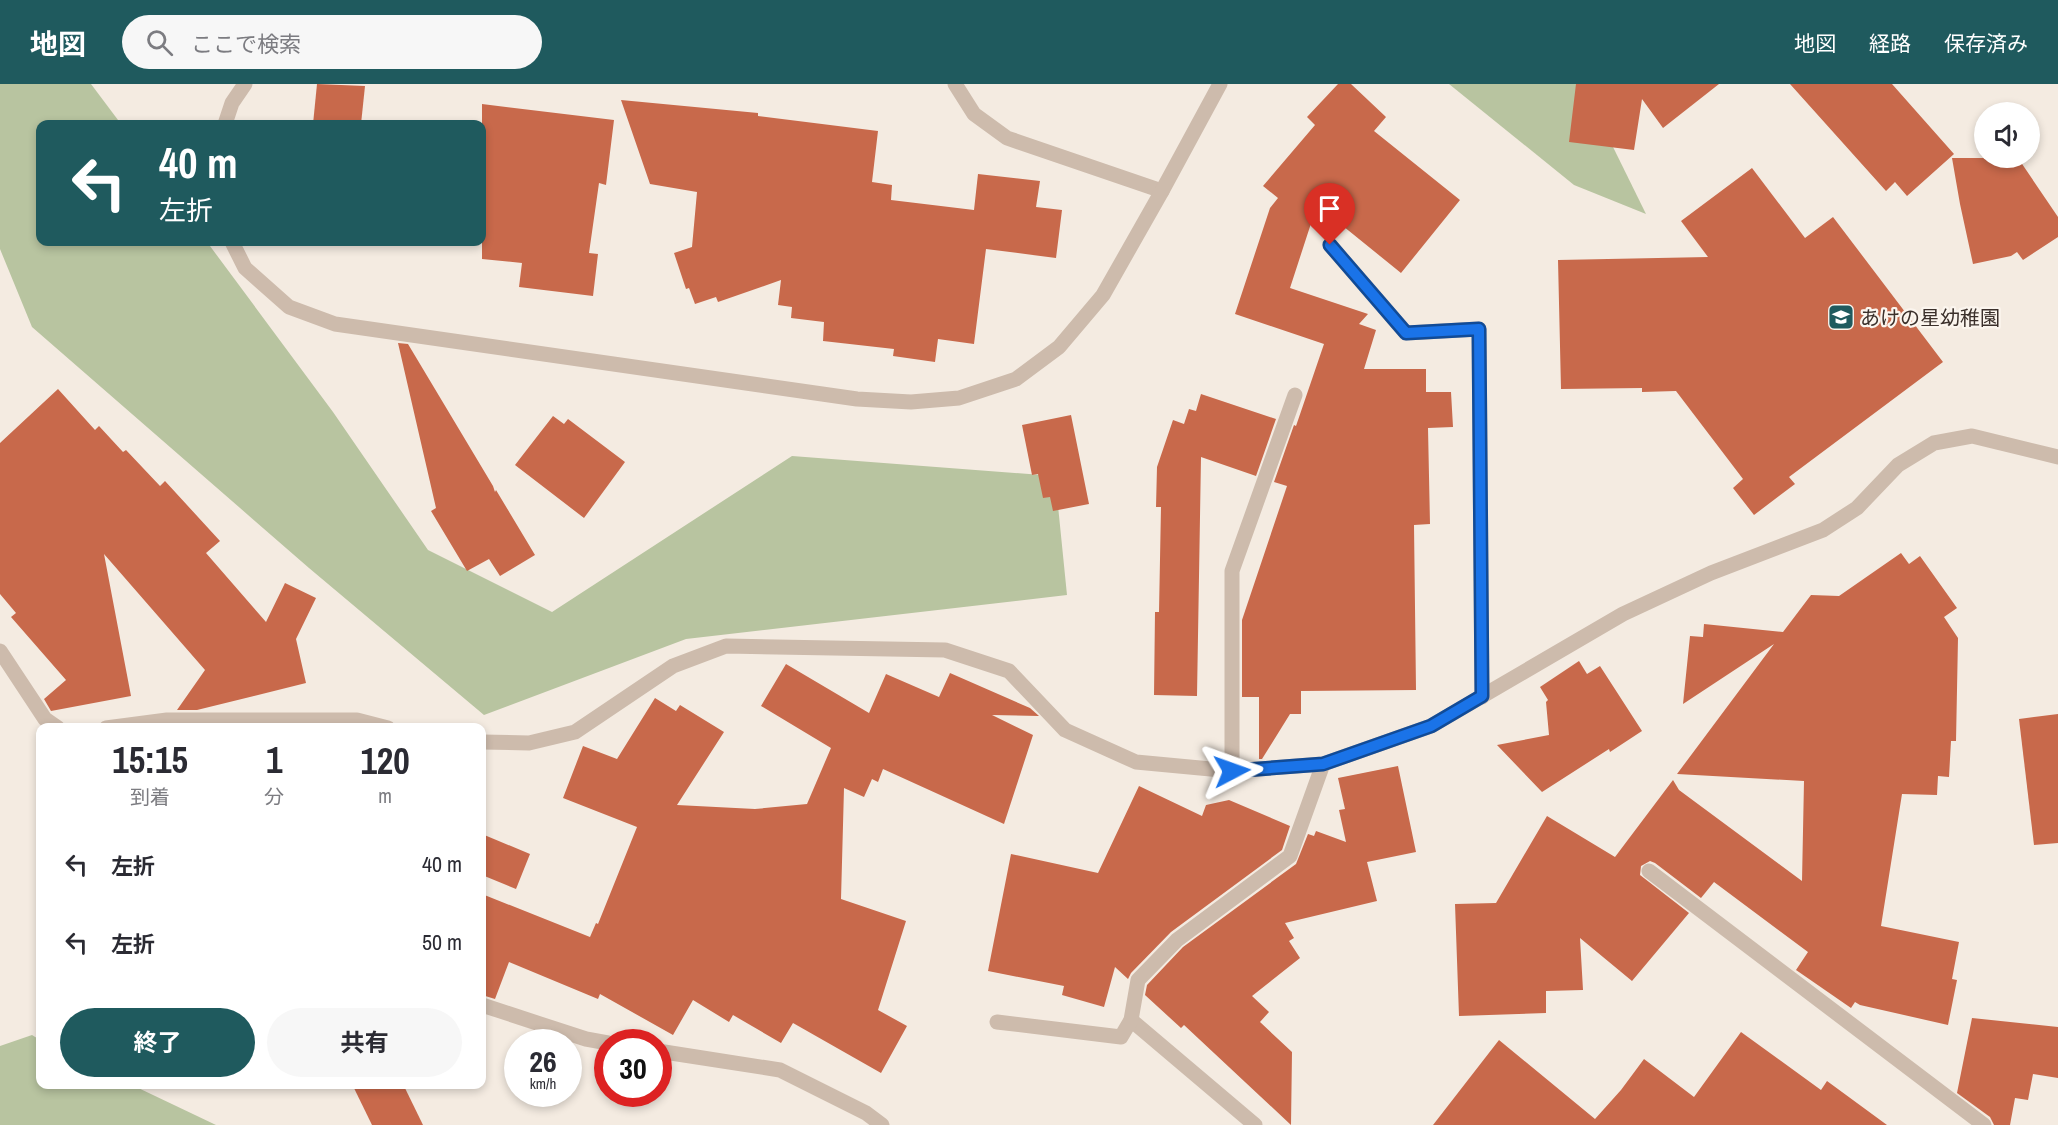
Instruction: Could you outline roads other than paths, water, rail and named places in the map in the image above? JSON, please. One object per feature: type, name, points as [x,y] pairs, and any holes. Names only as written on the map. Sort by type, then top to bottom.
[{"type":"street","points":[[226,120],[232,103],[246,84]]},
{"type":"street","points":[[955,84],[974,114],[1007,138],[1162,191]]},
{"type":"street","points":[[234,246],[245,268],[289,307],[335,324],[857,399],[911,402],[959,398],[1016,379],[1059,347],[1103,295],[1220,84]]},
{"type":"street","points":[[1330,245],[1406,333],[1479,329],[1482,696]]},
{"type":"street","points":[[1232,771],[1232,571],[1295,395]]},
{"type":"street","points":[[486,742],[529,743],[575,732],[673,666],[726,646],[945,650],[1009,671],[1065,730],[1136,762],[1232,771],[1323,764],[1431,726],[1623,614],[1711,573],[1823,530],[1857,508],[1898,465],[1934,443],[1972,436],[2058,457]]},
{"type":"street","points":[[0,651],[45,719],[51,723]]},
{"type":"street","points":[[216,723],[357,720],[369,723]]},
{"type":"street","points":[[997,1022],[1122,1037],[1131,1020],[1138,980],[1177,940],[1290,856],[1323,764]]},
{"type":"street","points":[[1649,871],[1984,1125]]},
{"type":"street","points":[[486,1006],[594,1041]]},
{"type":"street","points":[[1131,1020],[1255,1125]]},
{"type":"street","points":[[672,1053],[780,1070],[866,1113],[882,1125]]},
{"type":"place","name":"あけの星幼稚園","points":[[1841,317]]}]
